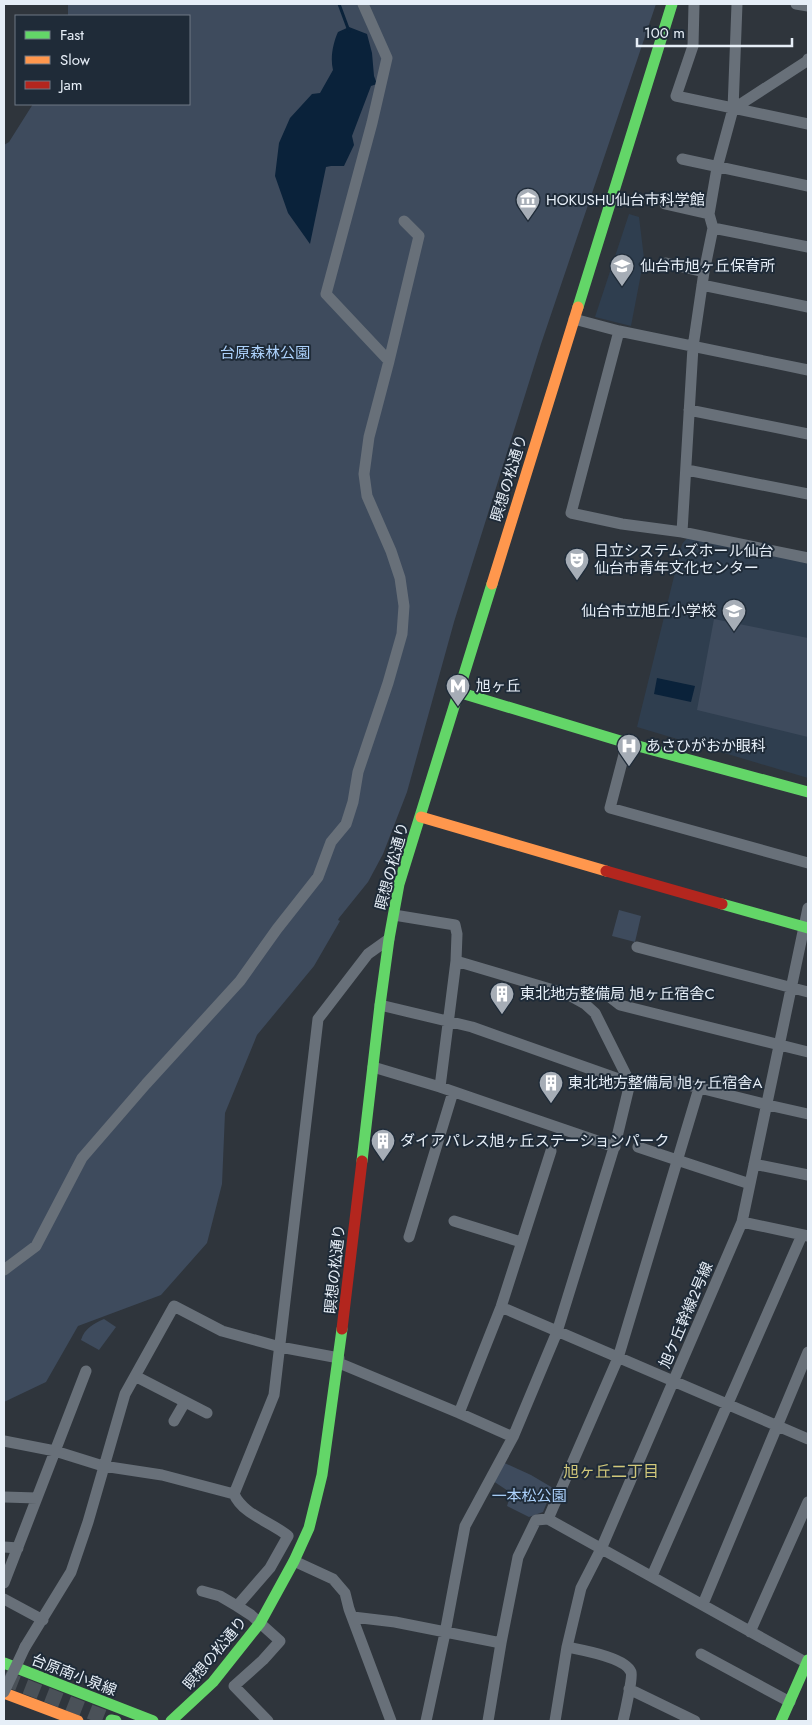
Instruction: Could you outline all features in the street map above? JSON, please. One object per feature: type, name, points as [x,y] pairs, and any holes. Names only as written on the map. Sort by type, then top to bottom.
[{"type":"street","points":[[363,4],[387,58],[372,123],[326,294],[389,361]]},
{"type":"street","name":"瞑想の松通り","points":[[171,1721],[213,1682],[260,1623],[294,1561],[309,1528],[319,1492],[339,1361],[380,1005],[399,884],[672,4]]},
{"type":"street","points":[[694,4],[693,46],[676,96],[808,124]]},
{"type":"street","points":[[682,532],[693,347],[704,272],[714,228],[709,214],[717,168],[734,109],[737,4]]},
{"type":"street","points":[[796,4],[808,6]]},
{"type":"street","points":[[734,109],[808,61]]},
{"type":"street","points":[[682,159],[808,186]]},
{"type":"street","points":[[665,204],[709,214]]},
{"type":"street","points":[[4,1270],[36,1246],[82,1158],[146,1084],[240,981],[277,929],[318,877],[331,842],[346,824],[403,635],[404,606],[400,578],[391,551],[367,496],[364,474],[369,437],[418,236],[404,221]]},
{"type":"street","points":[[714,228],[808,247]]},
{"type":"street","points":[[666,263],[704,272]]},
{"type":"street","points":[[702,285],[808,307]]},
{"type":"street","points":[[574,319],[618,331],[808,370]]},
{"type":"street","points":[[618,331],[571,513],[622,524],[682,532],[808,558]]},
{"type":"street","points":[[688,410],[808,434]]},
{"type":"street","points":[[687,470],[808,494]]},
{"type":"street","points":[[458,692],[627,743],[808,792]]},
{"type":"street","points":[[627,743],[610,808],[808,863]]},
{"type":"street","points":[[421,817],[806,928]]},
{"type":"street","name":"旭ケ丘幹線２号線","points":[[555,1721],[567,1647],[581,1588],[601,1549],[742,1222],[806,928],[808,908]]},
{"type":"street","points":[[394,915],[455,925],[457,934],[456,962],[440,1087]]},
{"type":"street","points":[[237,1606],[270,1568],[288,1536],[280,1529],[253,1514],[236,1499],[234,1494],[274,1395],[318,1019],[368,954],[389,940]]},
{"type":"street","points":[[637,947],[808,992]]},
{"type":"street","points":[[426,1721],[465,1526],[513,1437],[558,1332],[615,1147],[630,1083],[596,1013],[586,1004],[567,994],[456,962]]},
{"type":"street","points":[[602,991],[620,1005],[808,1052]]},
{"type":"street","points":[[380,1005],[472,1027],[630,1083]]},
{"type":"street","points":[[373,1067],[440,1087],[615,1147]]},
{"type":"street","points":[[664,1079],[808,1114]]},
{"type":"street","points":[[548,1519],[618,1358],[680,1161],[700,1088]]},
{"type":"street","points":[[409,1237],[453,1092]]},
{"type":"street","points":[[638,1147],[750,1184]]},
{"type":"street","points":[[459,1412],[501,1307],[551,1151]]},
{"type":"street","points":[[754,1164],[808,1175]]},
{"type":"street","points":[[454,1221],[521,1242]]},
{"type":"street","points":[[652,1576],[726,1404],[805,1235],[742,1222]]},
{"type":"street","points":[[83,1711],[4,1692],[25,1647],[71,1572],[88,1522],[125,1394],[174,1306],[222,1331],[339,1361],[513,1437]]},
{"type":"street","points":[[501,1307],[808,1439]]},
{"type":"street","points":[[703,1604],[808,1352]]},
{"type":"street","points":[[4,1583],[86,1371]]},
{"type":"street","points":[[135,1376],[206,1413]]},
{"type":"street","points":[[174,1421],[185,1402]]},
{"type":"street","points":[[4,1441],[54,1451],[103,1466],[162,1475],[234,1494]]},
{"type":"street","points":[[4,1497],[37,1498]]},
{"type":"street","points":[[750,1632],[808,1502]]},
{"type":"street","points":[[488,1721],[518,1557],[536,1520],[548,1519],[703,1604],[807,1666],[781,1721]]},
{"type":"street","points":[[4,1547],[18,1548]]},
{"type":"street","points":[[294,1561],[333,1579],[344,1593],[391,1721]]},
{"type":"street","points":[[202,1591],[220,1596],[237,1606],[280,1641],[263,1660],[234,1686],[268,1721]]},
{"type":"street","points":[[4,1599],[43,1620]]},
{"type":"street","points":[[353,1616],[395,1622],[501,1643]]},
{"type":"street","points":[[567,1647],[591,1652],[628,1667],[631,1676],[623,1721]]},
{"type":"street","points":[[701,1654],[790,1702]]},
{"type":"street","name":"台原南小泉線","points":[[4,1663],[83,1711],[134,1714],[153,1721]]},
{"type":"street","points":[[629,1689],[695,1721]]},
{"type":"shaded area","points":[[349,27],[367,34],[377,84],[371,86],[352,136],[354,145],[344,166],[326,167],[310,244],[288,213],[275,176],[279,143],[290,118],[312,94],[320,93],[333,70],[332,51],[338,32]]},
{"type":"shaded area","name":"仙台市旭ヶ丘保育所","points":[[629,214],[639,217],[644,258],[631,326],[595,317]]},
{"type":"shaded area","name":"仙台市立旭丘小学校","points":[[688,537],[808,561],[808,778],[637,727],[682,544]]},
{"type":"shaded area","points":[[657,678],[695,686],[691,702],[654,694]]},
{"type":"green space","name":"台原森林公園","points":[[68,4],[656,4],[541,344],[454,622],[407,792],[383,854],[368,882],[339,918],[338,920],[340,921],[314,966],[257,1035],[225,1113],[222,1184],[207,1243],[161,1295],[78,1326],[46,1382],[4,1402],[4,145],[9,142],[32,105],[190,105],[190,15],[68,15]]},
{"type":"green space","points":[[714,619],[808,638],[808,737],[697,710]]},
{"type":"green space","points":[[619,910],[641,916],[635,942],[612,936]]},
{"type":"green space","points":[[104,1319],[116,1327],[99,1350],[81,1340],[90,1327]]},
{"type":"green space","name":"一本松公園","points":[[500,1461],[531,1475],[553,1488],[543,1512],[529,1517],[507,1506],[511,1493],[490,1479]]},
{"type":"waterway","points":[[339,4],[349,31]]},
{"type":"tunnel","points":[[4,1678],[111,1720]]},
{"type":"traffic: fast","points":[[578,307],[672,4]]},
{"type":"traffic: fast","points":[[362,1161],[380,1005],[399,884],[492,584]]},
{"type":"traffic: fast","points":[[458,692],[627,743],[808,792]]},
{"type":"traffic: fast","points":[[722,904],[808,928]]},
{"type":"traffic: fast","points":[[171,1721],[213,1682],[260,1623],[294,1561],[309,1528],[322,1475],[342,1329]]},
{"type":"traffic: fast","points":[[781,1721],[808,1660]]},
{"type":"traffic: fast","points":[[4,1663],[153,1721]]},
{"type":"traffic: fast","points":[[111,1720],[116,1721]]},
{"type":"traffic: slow","points":[[492,584],[578,307]]},
{"type":"traffic: slow","points":[[421,817],[606,871]]},
{"type":"traffic: slow","points":[[4,1693],[78,1721]]},
{"type":"traffic: jam","points":[[606,871],[722,904]]},
{"type":"traffic: jam","points":[[342,1329],[362,1161]]},
{"type":"place","name":"HOKUSHU仙台市科学館","points":[[528,221]]},
{"type":"place","name":"仙台市旭ヶ丘保育所","points":[[622,287]]},
{"type":"place","name":"日立システムズホール仙台 仙台市青年文化センター","points":[[577,581]]},
{"type":"place","name":"仙台市立旭丘小学校","points":[[734,632]]},
{"type":"place","name":"旭ヶ丘","points":[[458,707]]},
{"type":"place","name":"あさひがおか眼科","points":[[629,767]]},
{"type":"place","name":"東北地方整備局 旭ヶ丘宿舎C","points":[[502,1015]]},
{"type":"place","name":"東北地方整備局 旭ヶ丘宿舎A","points":[[551,1104]]},
{"type":"place","name":"ダイアパレス旭ヶ丘ステーションパーク","points":[[383,1162]]},
{"type":"district","name":"旭ヶ丘二丁目","points":[[611,1471]]}]
